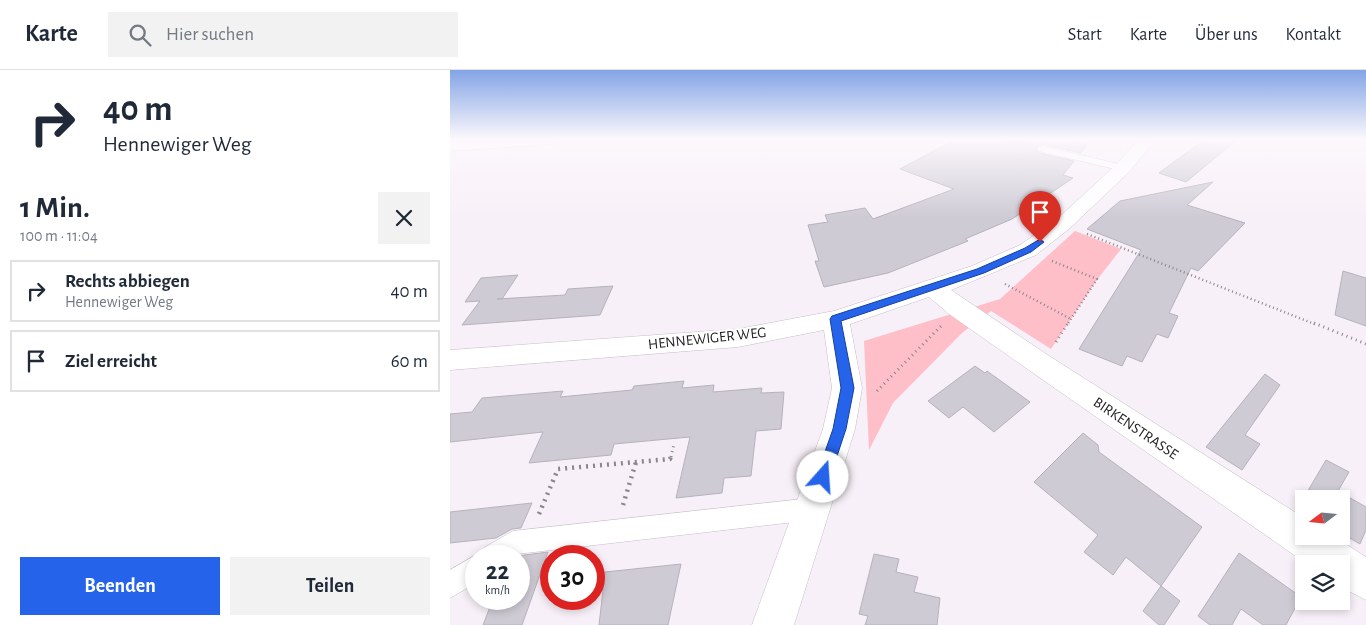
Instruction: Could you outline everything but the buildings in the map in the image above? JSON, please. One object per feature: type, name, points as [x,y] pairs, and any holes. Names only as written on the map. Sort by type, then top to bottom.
[{"type":"street","name":"HENNEWIGER WEG","points":[[450,360],[738,338],[836,319],[933,288],[980,271],[1028,250],[1063,224],[1126,165]]},
{"type":"street","name":"BIRKENSTRASSE","points":[[933,288],[958,308],[1036,362],[1327,555]]},
{"type":"street","points":[[773,625],[839,429],[847,388],[836,319]]},
{"type":"street","name":"BIRKENSTRASSE","points":[[1350,570],[1366,580]]},
{"type":"lane","points":[[1110,165],[1123,168]]},
{"type":"lane","points":[[511,545],[812,509]]},
{"type":"lane","points":[[450,585],[465,575]]},
{"type":"path","points":[[1063,224],[1366,344]]},
{"type":"path","points":[[1028,250],[1097,280],[1051,349],[1036,362]]},
{"type":"path","points":[[980,271],[1071,319]]},
{"type":"path","points":[[874,393],[958,308]]},
{"type":"path","points":[[528,542],[558,469],[670,459],[674,444]]},
{"type":"path","points":[[615,532],[636,462]]},
{"type":"shaded area","points":[[1075,231],[1121,249],[1097,280],[1051,349],[991,311],[962,333],[893,403],[869,450],[864,341],[1000,299]]},
{"type":"route","points":[[823,477],[839,429],[847,388],[836,319],[980,271],[1028,250],[1040,242]]}]
